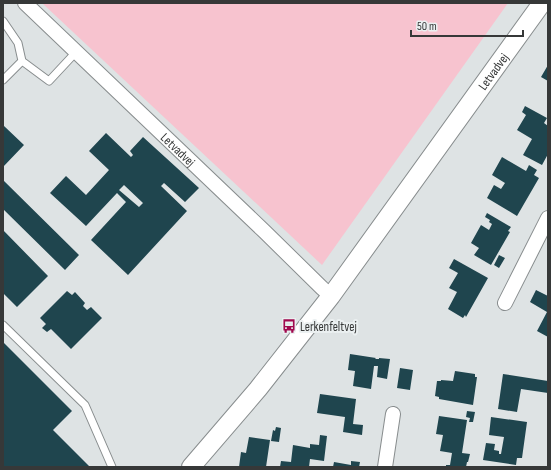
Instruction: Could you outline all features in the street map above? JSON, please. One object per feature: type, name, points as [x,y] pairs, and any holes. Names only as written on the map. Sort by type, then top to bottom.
[{"type":"street","name":"Letvadvej","points":[[26,3],[331,296]]},
{"type":"street","name":"Letvadvej","points":[[191,467],[258,389],[331,296],[542,3]]},
{"type":"street","points":[[505,303],[548,218]]},
{"type":"street","points":[[385,467],[393,414]]},
{"type":"lane","points":[[3,21],[18,43],[22,61],[49,81],[77,51]]},
{"type":"lane","points":[[3,80],[22,61]]},
{"type":"lane","points":[[3,325],[85,405],[112,467]]},
{"type":"shaded area","points":[[42,3],[508,3],[322,265]]},
{"type":"building","points":[[548,65],[548,81],[541,77]]},
{"type":"building","points":[[525,106],[547,118],[544,123],[548,126],[548,154],[542,165],[523,155],[532,139],[517,130],[526,115],[522,112]]},
{"type":"building","points":[[4,126],[24,145],[3,167],[3,127]]},
{"type":"building","points":[[106,133],[131,157],[133,155],[130,151],[143,137],[199,188],[185,202],[164,183],[161,186],[187,211],[128,275],[91,240],[126,202],[117,193],[86,226],[50,193],[66,176],[86,195],[109,170],[89,151]],"holes":[[[124,185],[143,203],[139,207],[119,190]]]},
{"type":"building","points":[[502,157],[526,171],[529,165],[537,170],[534,175],[539,178],[517,216],[487,198],[494,185],[501,189],[505,183],[492,175]]},
{"type":"building","points":[[3,180],[79,255],[65,270],[3,209]]},
{"type":"building","points":[[487,213],[511,227],[508,231],[510,232],[491,265],[474,255],[479,248],[471,243],[481,225],[489,230],[492,224],[489,222],[490,220],[485,217]]},
{"type":"building","points":[[3,230],[48,276],[17,307],[3,293]]},
{"type":"building","points":[[499,255],[505,258],[499,268],[494,265]]},
{"type":"building","points":[[454,259],[488,278],[466,317],[465,315],[463,318],[448,309],[457,292],[449,288],[458,273],[449,268]]},
{"type":"building","points":[[536,290],[548,296],[548,337],[537,331],[547,312],[530,302]]},
{"type":"building","points":[[67,291],[72,295],[75,292],[85,303],[83,306],[87,310],[91,307],[102,318],[71,349],[51,329],[47,332],[42,328],[46,324],[40,318]]},
{"type":"building","points":[[3,342],[72,411],[53,430],[90,467],[3,467]]},
{"type":"building","points":[[350,354],[376,358],[375,359],[390,359],[387,379],[377,377],[378,366],[374,366],[371,389],[353,386],[355,371],[348,370]]},
{"type":"building","points":[[400,368],[413,370],[410,390],[397,388]]},
{"type":"building","points":[[455,371],[475,374],[475,377],[477,377],[473,405],[439,399],[439,397],[435,396],[437,381],[453,381]]},
{"type":"building","points":[[503,374],[548,381],[548,393],[521,389],[517,412],[498,409]]},
{"type":"building","points":[[320,394],[356,399],[353,424],[363,425],[362,435],[343,432],[345,417],[317,413]]},
{"type":"building","points":[[467,411],[475,412],[473,422],[469,422],[470,418],[466,417]]},
{"type":"building","points":[[439,416],[467,420],[462,453],[470,454],[466,467],[446,467],[446,465],[450,465],[452,453],[440,451],[443,435],[436,434]]},
{"type":"building","points":[[491,417],[527,422],[522,458],[517,458],[516,465],[483,460],[486,443],[495,444],[494,450],[499,451],[499,454],[501,454],[504,437],[489,435]]},
{"type":"building","points":[[276,427],[281,428],[279,442],[271,441],[273,430],[275,431]]},
{"type":"building","points":[[320,435],[327,436],[324,461],[310,459],[309,467],[280,467],[281,461],[291,462],[293,445],[310,448],[310,444],[319,445]]},
{"type":"building","points":[[249,437],[270,440],[266,467],[239,467],[241,452],[246,453]]},
{"type":"building","points":[[351,461],[360,462],[359,467],[333,467],[334,462],[351,465]]},
{"type":"place","name":"Lerkenfeltvej","points":[[289,326]]}]
